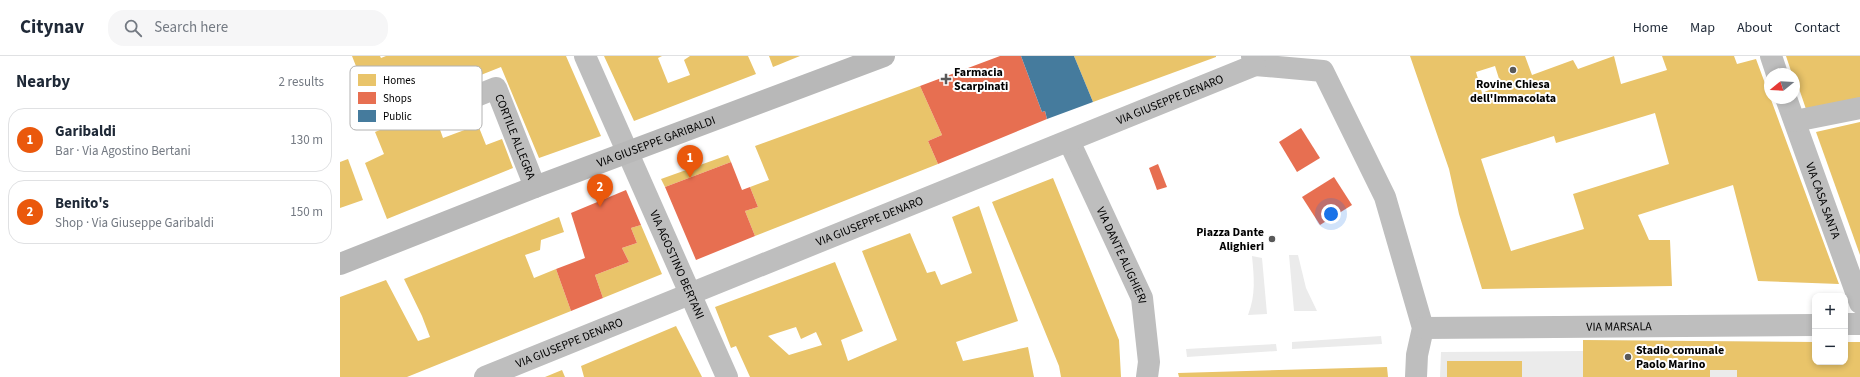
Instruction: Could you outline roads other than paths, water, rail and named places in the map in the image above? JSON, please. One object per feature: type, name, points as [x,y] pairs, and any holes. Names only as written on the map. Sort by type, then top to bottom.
[{"type":"main road","name":"VIA GIUSEPPE GARIBALDI","points":[[340,264],[535,187],[884,56]]},
{"type":"street","name":"VIA AGOSTINO BERTANI","points":[[585,56],[727,377]]},
{"type":"street","points":[[1771,56],[1775,68]]},
{"type":"street","points":[[1254,60],[1323,71],[1385,197],[1423,328],[1416,377]]},
{"type":"street","name":"VIA GIUSEPPE DENARO","points":[[484,377],[1069,141],[1254,60]]},
{"type":"street","name":"CORTILE ALLEGRA","points":[[482,94],[496,88],[535,187]]},
{"type":"street","name":"VIA CASA SANTA","points":[[1788,104],[1860,303]]},
{"type":"street","points":[[1795,121],[1860,108]]},
{"type":"street","name":"VIA DANTE ALIGHIERI","points":[[1069,141],[1142,298],[1150,362],[1147,377]]},
{"type":"street","points":[[1848,324],[1860,324]]},
{"type":"street","name":"VIA MARSALA","points":[[1423,328],[1812,325]]},
{"type":"place","name":"Rovine Chiesa dell'Immacolata","points":[[1513,70]]},
{"type":"place","name":"Farmacia Scarpinati","points":[[946,79]]},
{"type":"place","name":"Garibaldi","points":[[690,178]]},
{"type":"place","name":"Benito's","points":[[600,207]]},
{"type":"place","name":"Piazza Dante Alighieri","points":[[1272,239]]},
{"type":"place","name":"Stadio comunale Paolo Marino","points":[[1628,357]]}]
